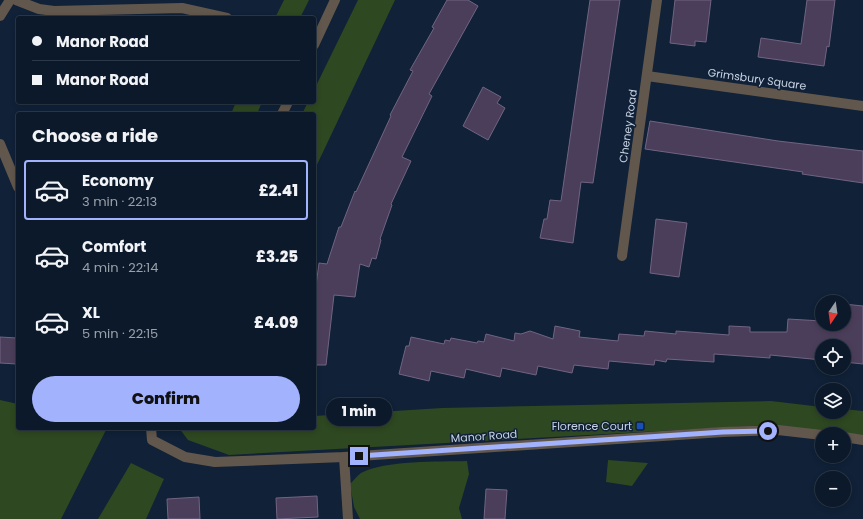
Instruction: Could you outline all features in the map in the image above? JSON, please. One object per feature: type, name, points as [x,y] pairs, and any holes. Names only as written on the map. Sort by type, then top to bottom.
[{"type":"street","points":[[0,16],[10,0]]},
{"type":"street","points":[[16,0],[39,9],[54,11],[182,8],[218,16]]},
{"type":"street","points":[[316,41],[335,0]]},
{"type":"street","name":"Cheney Road","points":[[622,256],[657,0]]},
{"type":"street","name":"Grimsbury Square","points":[[647,76],[863,106]]},
{"type":"street","points":[[0,144],[16,182]]},
{"type":"street","name":"Manor Road","points":[[151,430],[152,440],[185,457],[206,462],[344,457],[723,432],[778,430],[815,433]]},
{"type":"street","points":[[851,438],[863,440]]},
{"type":"street","points":[[344,457],[348,519]]},
{"type":"green space","points":[[284,0],[309,0],[301,16],[276,16]]},
{"type":"green space","points":[[358,0],[395,0],[316,167],[316,112],[303,112],[307,104],[316,104],[316,86]]},
{"type":"green space","points":[[235,104],[261,104],[258,112],[232,112]]},
{"type":"green space","points":[[0,400],[16,404],[16,430],[106,430],[61,519],[0,519]]},
{"type":"green space","points":[[771,401],[815,406],[815,419],[851,419],[851,410],[863,411],[863,436],[851,435],[851,427],[815,427],[815,430],[769,425],[229,455],[188,440],[180,430],[316,430],[316,416],[442,408]]},
{"type":"green space","points":[[608,460],[648,463],[632,486],[606,482]]},
{"type":"green space","points":[[467,461],[469,474],[459,508],[462,519],[360,519],[354,507],[350,484],[361,473],[384,466],[412,462]]},
{"type":"green space","points":[[131,463],[164,479],[146,519],[98,519]]},
{"type":"building","points":[[447,0],[468,0],[478,6],[429,94],[432,96],[402,157],[411,161],[391,204],[392,205],[380,239],[376,259],[372,258],[369,267],[360,264],[355,297],[334,295],[326,365],[316,365],[316,286],[319,263],[327,264],[339,227],[341,227],[355,191],[356,192],[391,116],[390,115],[413,71],[410,70],[434,28],[432,27]]},
{"type":"building","points":[[590,0],[620,0],[593,183],[581,182],[573,243],[540,238],[544,219],[547,219],[550,200],[561,201]]},
{"type":"building","points":[[675,0],[711,0],[706,42],[695,41],[695,46],[670,43]]},
{"type":"building","points":[[807,0],[835,0],[829,47],[827,46],[824,66],[758,57],[761,38],[801,44]]},
{"type":"building","points":[[483,87],[501,97],[497,103],[505,108],[488,140],[463,126]]},
{"type":"building","points":[[650,121],[778,141],[863,151],[863,183],[802,174],[803,172],[645,149]]},
{"type":"building","points":[[656,219],[687,223],[679,277],[650,273]]},
{"type":"building","points":[[851,305],[863,306],[863,364],[851,363],[851,339],[815,339],[815,359],[770,355],[770,358],[714,354],[714,362],[667,359],[666,362],[655,360],[654,365],[609,361],[608,369],[574,365],[572,373],[538,366],[536,375],[502,368],[500,377],[466,369],[464,378],[431,371],[429,381],[399,374],[406,346],[409,346],[411,337],[444,344],[445,340],[450,341],[451,338],[477,343],[478,341],[484,342],[486,334],[514,341],[515,333],[521,334],[530,331],[553,339],[555,326],[580,331],[579,337],[618,341],[619,334],[644,336],[645,331],[676,334],[676,331],[729,335],[729,326],[750,327],[750,332],[787,332],[788,319],[815,321],[815,331],[851,331]]},
{"type":"building","points":[[0,337],[16,338],[16,364],[0,363]]},
{"type":"building","points":[[486,489],[507,490],[505,519],[484,519]]},
{"type":"building","points":[[317,496],[318,517],[277,519],[276,498]]},
{"type":"building","points":[[199,497],[200,519],[168,519],[167,499]]},
{"type":"place","name":"Florence Court","points":[[640,426]]},
{"type":"route","points":[[359,456],[723,432],[768,431]]}]
